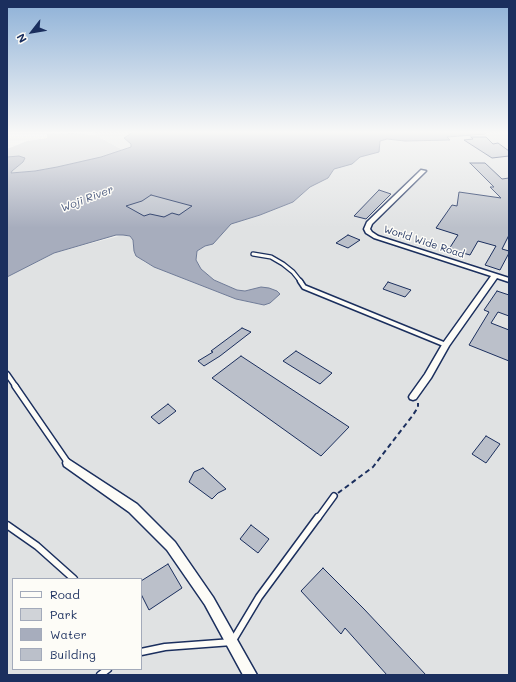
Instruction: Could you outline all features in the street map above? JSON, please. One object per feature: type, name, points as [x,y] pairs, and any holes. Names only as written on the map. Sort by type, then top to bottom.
[{"type":"street","name":"World Wide Road","points":[[423,171],[369,223],[367,229],[369,233],[376,238],[509,280]]},
{"type":"street","points":[[413,397],[428,376],[446,345],[495,276]]},
{"type":"street","points":[[68,463],[134,508],[171,546],[209,601],[250,675]]},
{"type":"lane","points":[[253,254],[271,257],[283,264],[292,272],[304,287],[446,345]]},
{"type":"lane","points":[[7,374],[68,463]]},
{"type":"lane","points":[[142,652],[165,647],[232,642],[259,597],[334,496]]},
{"type":"lane","points":[[7,525],[36,546],[73,578]]},
{"type":"path","points":[[334,496],[373,467],[386,451],[418,407],[418,402],[413,397]]},
{"type":"shaded area","points":[[348,164],[509,164],[509,675],[7,675],[7,277],[54,253],[123,235],[130,236],[133,240],[134,251],[144,262],[154,267],[236,299],[263,305],[261,287],[246,291],[237,290],[214,280],[201,269],[196,260],[197,251],[205,246],[213,244],[231,224],[260,215],[293,202],[310,187],[328,178],[334,169]]},
{"type":"green space","points":[[21,164],[71,164],[35,171],[11,173],[11,171]]},
{"type":"water","name":"Woji River","points":[[7,164],[21,164],[11,173],[71,164],[352,164],[334,169],[328,178],[310,187],[293,202],[260,215],[231,224],[213,244],[205,246],[197,251],[196,260],[201,269],[214,280],[237,290],[245,291],[261,287],[269,288],[280,294],[270,303],[264,305],[236,299],[154,267],[136,256],[133,240],[130,236],[123,235],[116,235],[54,253],[7,277]]},
{"type":"building","points":[[471,164],[486,164],[502,179],[509,178],[509,235],[502,249],[509,251],[509,253],[500,270],[485,265],[496,246],[478,241],[470,255],[449,249],[458,235],[436,228],[452,205],[457,206],[459,192],[501,198],[490,187],[494,187]]},
{"type":"building","points":[[379,190],[391,194],[366,219],[354,216]]},
{"type":"building","points":[[151,195],[192,206],[179,215],[172,213],[164,217],[150,214],[144,216],[126,206],[142,201]]},
{"type":"building","points":[[348,235],[360,240],[348,248],[336,243]]},
{"type":"building","points":[[388,282],[411,290],[405,297],[383,289]]},
{"type":"building","points":[[497,291],[509,295],[509,316],[498,312],[491,323],[509,330],[509,361],[469,345],[489,312],[484,310]]},
{"type":"building","points":[[242,328],[251,332],[220,356],[204,366],[198,361],[213,352],[211,351]]},
{"type":"building","points":[[296,351],[332,373],[320,384],[283,361]]},
{"type":"building","points":[[241,356],[349,427],[321,456],[212,378]]},
{"type":"building","points":[[168,404],[176,411],[159,424],[151,417]]},
{"type":"building","points":[[486,436],[500,444],[486,463],[472,454]]},
{"type":"building","points":[[203,468],[226,489],[218,493],[212,499],[189,482],[194,472]]},
{"type":"building","points":[[251,525],[269,539],[258,553],[240,539]]},
{"type":"building","points":[[168,564],[182,588],[149,610],[142,596],[142,580]]},
{"type":"building","points":[[323,568],[426,675],[387,675],[345,628],[341,634],[301,591]]}]
